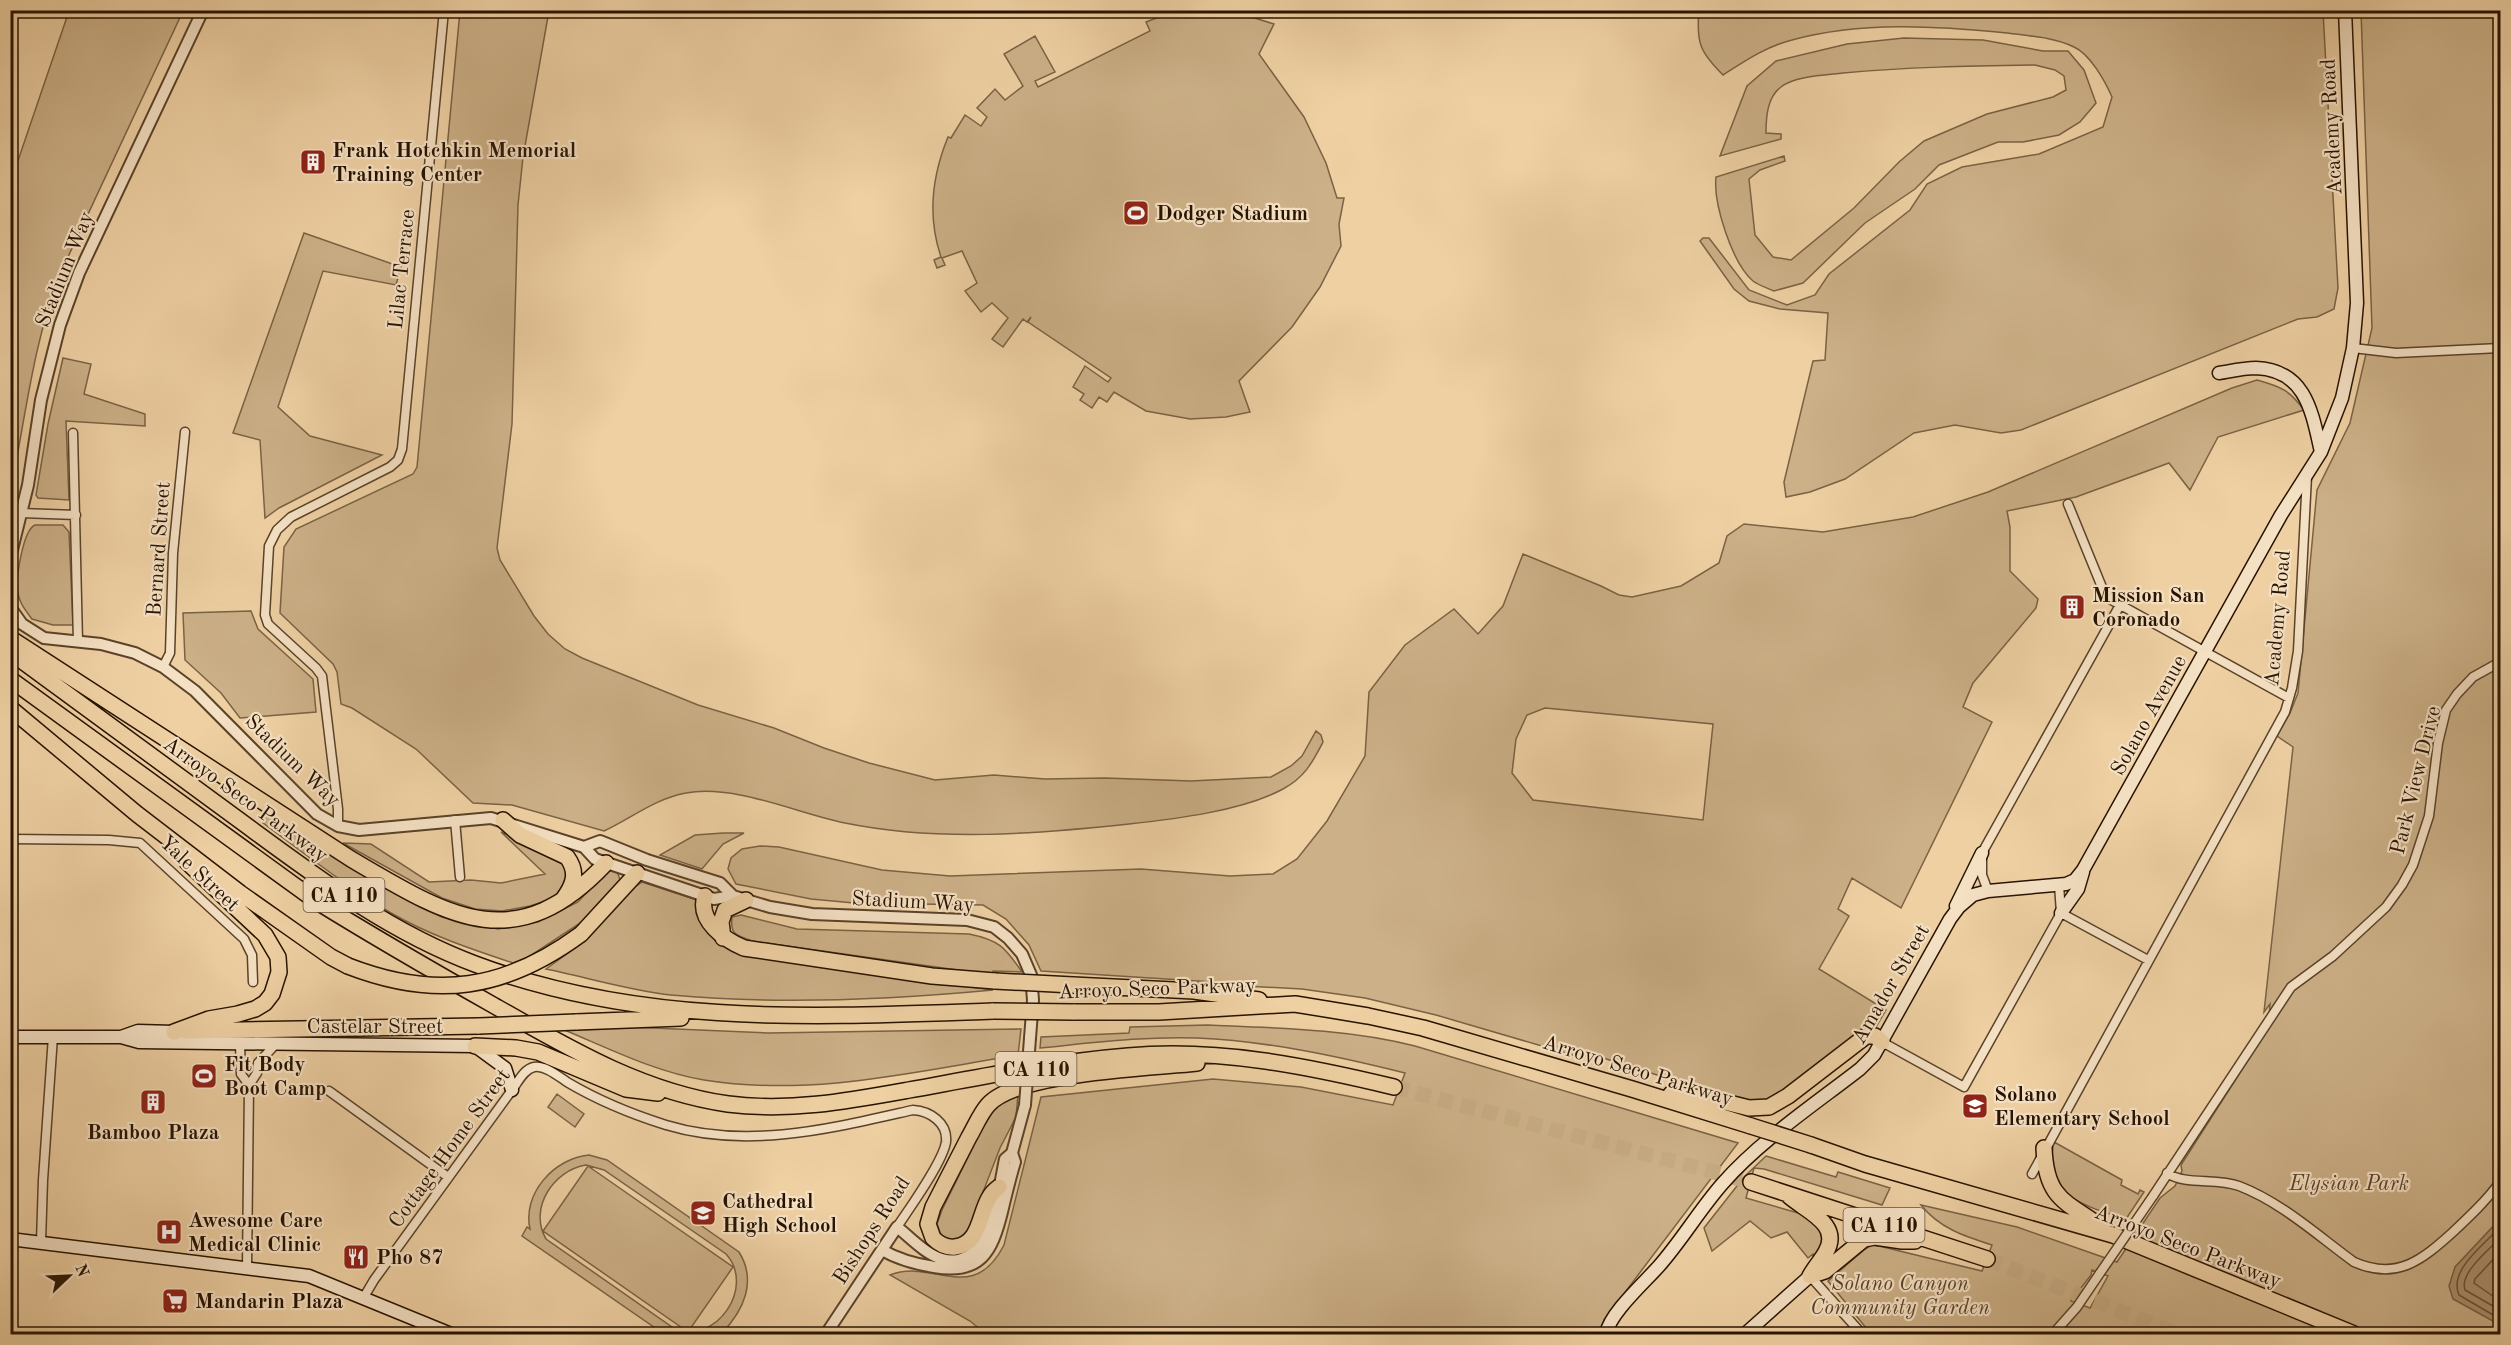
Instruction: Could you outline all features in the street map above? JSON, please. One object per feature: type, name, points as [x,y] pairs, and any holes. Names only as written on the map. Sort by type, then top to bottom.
[{"type":"highway","points":[[10,638],[351,859],[424,901],[468,918],[489,920],[537,914],[578,891],[606,862]]},
{"type":"highway","name":"Arroyo Seco Parkway","points":[[10,652],[324,882],[396,927],[476,964],[549,986],[638,1006],[732,1015],[811,1017],[993,1011],[1159,1011],[1295,1005],[1368,1016],[1423,1028],[1632,1089],[1865,1164],[2113,1235],[2354,1335]]},
{"type":"highway","name":"Arroyo Seco Parkway","points":[[10,679],[316,901],[356,926],[590,1060],[679,1095],[762,1107],[813,1106],[861,1100],[1080,1061],[1131,1055],[1183,1054],[1243,1058],[1318,1068],[1394,1087]]},
{"type":"highway","points":[[10,708],[137,814],[240,893],[331,957],[375,977],[410,984],[474,984],[503,978],[555,953],[581,934],[637,873]]},
{"type":"highway","points":[[137,814],[265,934],[278,957],[278,983],[265,1003],[238,1014],[209,1019],[174,1032]]},
{"type":"highway","points":[[503,820],[520,835],[567,857],[573,869],[574,880],[561,902]]},
{"type":"highway","points":[[705,896],[703,901],[708,919],[716,931],[723,938],[744,948],[932,976],[1194,991],[1295,1005]]},
{"type":"highway","points":[[723,938],[721,922],[724,910],[739,898]]},
{"type":"highway","points":[[174,1032],[478,1026],[732,1015]]},
{"type":"highway","points":[[1632,1089],[1717,1100],[1759,1109],[1769,1107],[1788,1096],[1866,1036],[1875,1036],[1882,1042]]},
{"type":"highway","points":[[475,1046],[516,1048],[538,1052],[626,1089],[679,1095]]},
{"type":"highway","points":[[999,1187],[990,1197],[976,1233],[968,1241],[959,1246],[948,1247],[933,1238],[928,1224],[933,1207],[985,1109],[1000,1095],[1036,1083],[1079,1076],[1243,1058]]},
{"type":"highway","points":[[2044,1148],[2045,1168],[2053,1190],[2061,1199],[2113,1235]]},
{"type":"highway","name":"CA 110","points":[[1751,1182],[1987,1259]]},
{"type":"highway","points":[[1782,1191],[1805,1210],[1822,1219],[1828,1230],[1830,1242],[1810,1276]]},
{"type":"highway","points":[[1810,1276],[1825,1270],[1864,1239],[1875,1237],[1902,1241],[1930,1240]]},
{"type":"main road","name":"Academy Road","points":[[2307,475],[2321,452],[2339,407],[2353,348],[2357,292],[2345,10]]},
{"type":"main road","points":[[2219,373],[2254,368],[2267,369],[2286,377],[2297,385],[2308,400],[2321,452]]},
{"type":"main road","name":"Solano Avenue","points":[[2059,885],[2074,880],[2083,870],[2281,515],[2307,475]]},
{"type":"main road","points":[[1950,919],[1963,888],[1982,853]]},
{"type":"main road","points":[[2061,913],[2078,889],[2083,870]]},
{"type":"main road","points":[[1988,891],[2059,885]]},
{"type":"main road","name":"Amador Street","points":[[1606,1335],[1607,1328],[1618,1313],[1679,1242],[1722,1184],[1757,1151],[1860,1069],[1882,1042],[1950,919],[1965,900],[1988,891]]},
{"type":"main road","points":[[10,1037],[121,1037],[138,1031],[174,1032]]},
{"type":"main road","name":"Castelar Street","points":[[121,1037],[139,1042],[475,1046]]},
{"type":"main road","points":[[475,1046],[505,1068],[512,1090]]},
{"type":"main road","points":[[10,1239],[309,1276],[451,1335]]},
{"type":"main road","points":[[1745,1335],[1810,1276]]},
{"type":"street","name":"Stadium Way","points":[[10,558],[21,513],[41,400],[63,315],[79,273],[203,10]]},
{"type":"street","name":"Lilac Terrace","points":[[339,826],[322,676],[272,629],[265,615],[269,546],[277,530],[291,518],[390,467],[398,460],[403,438],[444,10]]},
{"type":"street","points":[[2353,348],[2396,353],[2500,348]]},
{"type":"street","name":"Bernard Street","points":[[163,667],[170,653],[173,553],[185,432]]},
{"type":"street","points":[[73,433],[78,642]]},
{"type":"street","name":"Academy Road","points":[[2032,1174],[2044,1148],[2285,712],[2298,651],[2307,475]]},
{"type":"street","points":[[2068,504],[2106,597],[2289,698]]},
{"type":"street","points":[[21,513],[76,515]]},
{"type":"street","points":[[1988,891],[1982,876],[1982,853],[2120,605]]},
{"type":"street","name":"Stadium Way","points":[[10,607],[22,624],[35,635],[101,644],[135,653],[163,667],[195,691],[317,814],[339,826],[359,830],[491,818],[584,847],[595,859],[714,899],[739,898],[770,908],[812,914],[967,920],[994,927],[1022,954],[1031,975],[1033,1000],[1025,1105],[1012,1153],[1015,1162],[997,1233],[982,1259],[961,1269],[946,1269],[899,1260],[882,1250]]},
{"type":"street","name":"Park View Drive","points":[[2053,1335],[2100,1273],[2153,1196],[2291,987],[2333,956],[2386,907],[2402,885],[2416,857],[2429,816],[2438,743],[2446,710],[2473,677],[2500,662]]},
{"type":"street","points":[[455,820],[460,877]]},
{"type":"street","name":"Yale Street","points":[[10,839],[110,840],[140,843],[244,939],[252,955],[253,982]]},
{"type":"street","name":"Stadium Way","points":[[584,847],[600,842],[647,860],[720,883],[739,898]]},
{"type":"street","points":[[1882,1042],[1964,1087],[2061,913],[2059,885]]},
{"type":"street","points":[[2061,913],[2148,960]]},
{"type":"street","points":[[41,1242],[53,1036]]},
{"type":"street","points":[[240,1044],[241,1074],[249,1085]]},
{"type":"street","points":[[247,1267],[249,1085],[257,1073],[258,1063],[275,1045]]},
{"type":"street","name":"Cottage Home Street","points":[[364,1298],[448,1177],[526,1071],[535,1067],[540,1067],[597,1100],[640,1117],[700,1132],[745,1137],[795,1134],[921,1110],[932,1115],[941,1123],[945,1145]]},
{"type":"street","points":[[329,1090],[448,1177]]},
{"type":"street","name":"Bishops Road","points":[[831,1333],[928,1180],[945,1145]]},
{"type":"street","name":"Stadium Way","points":[[897,1227],[936,1257],[949,1260],[966,1257],[978,1249],[987,1234],[1005,1159],[1012,1153]]},
{"type":"street","points":[[2167,1173],[2178,1179],[2216,1180],[2258,1194],[2354,1262],[2371,1268],[2397,1268],[2424,1258],[2482,1206],[2500,1182]]},
{"type":"street","points":[[1810,1276],[1862,1335]]},
{"type":"green space","points":[[1699,10],[2323,11],[2338,288],[2334,309],[2317,317],[2298,319],[2021,430],[2001,433],[1955,425],[1914,433],[1845,479],[1810,492],[1786,497],[1784,482],[1813,361],[1825,360],[1828,313],[1780,309],[1749,301],[1734,289],[1700,241],[1703,238],[1709,238],[1749,290],[1787,305],[1815,295],[1829,274],[1910,210],[1927,184],[1962,167],[2039,154],[2103,127],[2112,97],[2091,62],[2074,47],[2041,37],[1954,28],[1872,28],[1818,34],[1774,46],[1756,54],[1723,75],[1709,60],[1701,46],[1698,31]]},
{"type":"green space","points":[[69,11],[183,11],[60,274],[37,353],[11,488],[11,181]]},
{"type":"green space","points":[[460,11],[549,11],[523,157],[518,205],[512,424],[497,548],[500,560],[534,616],[548,634],[565,649],[582,658],[698,705],[774,728],[869,763],[935,780],[994,775],[1045,779],[1105,778],[1191,781],[1271,777],[1291,766],[1302,756],[1316,731],[1321,735],[1323,742],[1302,774],[1291,784],[1266,797],[1208,813],[1167,820],[1058,831],[951,834],[880,829],[845,823],[745,796],[705,791],[674,796],[643,809],[604,831],[512,805],[473,803],[416,749],[352,708],[341,704],[337,672],[333,664],[280,613],[284,547],[296,529],[413,474],[417,467]]},
{"type":"green space","name":"Dodger Stadium","points":[[1175,11],[1232,11],[1274,24],[1259,54],[1304,117],[1326,163],[1337,198],[1344,198],[1339,224],[1341,246],[1320,287],[1292,327],[1239,381],[1250,412],[1226,417],[1190,419],[1146,411],[1114,392],[1107,402],[1099,397],[1092,408],[1080,400],[1084,394],[1073,387],[1085,366],[1108,382],[1111,378],[1028,322],[1031,317],[1027,322],[1023,319],[1003,347],[992,339],[1008,318],[992,303],[981,312],[965,291],[977,283],[962,251],[942,258],[945,265],[937,268],[934,260],[941,257],[934,226],[933,196],[938,166],[948,137],[951,138],[965,115],[981,126],[987,117],[977,108],[995,89],[1005,100],[1023,86],[1004,54],[1035,36],[1055,72],[1035,81],[1038,87],[1150,31],[1146,22]]},
{"type":"green space","name":"Elysian Park","points":[[2361,11],[2500,11],[2500,1334],[1871,1334],[1828,1281],[1872,1245],[1982,1271],[1992,1245],[1944,1225],[1921,1205],[2017,1227],[2117,1262],[2160,1198],[2175,1186],[2182,1171],[2181,1165],[2268,1029],[2270,1004],[2264,1012],[2293,747],[2277,736],[2298,693],[2317,490],[2350,423],[2372,328]],"holes":[[[2092,1270],[2108,1276],[2090,1308],[2071,1301],[2091,1275]]]},
{"type":"green space","points":[[1904,38],[1983,40],[2043,51],[2068,51],[2084,70],[2096,103],[2080,122],[2059,135],[2023,142],[1998,142],[1939,165],[1915,189],[1865,223],[1803,283],[1774,291],[1753,281],[1745,272],[1731,247],[1721,217],[1716,177],[1784,156],[1785,161],[1760,170],[1749,179],[1755,235],[1773,257],[1791,260],[1854,208],[1899,162],[1924,141],[1987,114],[2053,97],[2066,90],[2064,76],[2055,70],[2035,65],[1891,69],[1802,78],[1781,87],[1770,102],[1766,133],[1781,134],[1781,139],[1720,156],[1747,86],[1776,61],[1847,44]]},
{"type":"green space","points":[[304,233],[401,267],[396,285],[323,271],[278,407],[310,436],[382,455],[279,508],[265,518],[260,440],[233,433]]},
{"type":"green space","points":[[63,358],[91,364],[84,394],[145,414],[145,426],[66,421],[69,500],[38,498],[36,495],[48,424]]},
{"type":"green space","points":[[2257,380],[2266,382],[2289,394],[2304,410],[2218,437],[2190,490],[2169,463],[2076,497],[2007,511],[2010,527],[2010,571],[2038,599],[2036,608],[1973,683],[1963,707],[1992,722],[1901,908],[1852,878],[1838,909],[1849,916],[1819,969],[1886,1010],[1876,1027],[1788,1093],[1763,1103],[1740,1101],[1600,1057],[1576,1056],[1436,1015],[1365,998],[1302,989],[1041,971],[1029,945],[1006,919],[983,905],[854,903],[811,899],[736,884],[728,869],[731,858],[742,849],[760,846],[779,847],[882,870],[950,876],[1141,869],[1230,876],[1273,874],[1297,859],[1327,821],[1365,756],[1369,692],[1405,645],[1454,609],[1478,634],[1503,606],[1523,554],[1619,595],[1632,597],[1681,586],[1719,563],[1727,536],[1744,524],[1823,532],[1913,517],[1988,492],[2232,388]],"holes":[[[1545,708],[1713,724],[1703,820],[1533,800],[1512,773],[1516,739],[1527,715]]]},
{"type":"green space","points":[[35,525],[63,525],[69,532],[73,625],[53,625],[32,619],[20,601],[17,587],[21,556],[27,536]]},
{"type":"green space","points":[[251,611],[258,629],[313,679],[316,712],[240,718],[221,693],[185,660],[183,613]]},
{"type":"green space","points":[[266,812],[354,868],[442,917],[498,929],[538,922],[578,902],[608,870],[617,871],[620,880],[591,916],[527,958],[513,963],[435,935],[374,903],[263,823]]},
{"type":"green space","points":[[501,832],[555,854],[566,864],[569,877],[555,898],[530,906],[502,911],[475,909],[442,898],[343,843],[371,844],[429,882],[471,880],[501,883],[545,874]]},
{"type":"green space","points":[[744,833],[723,844],[702,869],[660,855],[695,835]]},
{"type":"green space","points":[[642,882],[697,900],[701,920],[717,943],[753,957],[993,990],[832,1000],[752,1000],[671,995],[546,969],[586,940],[631,889]]},
{"type":"green space","points":[[741,915],[797,929],[969,934],[988,939],[1000,946],[1011,956],[1022,972],[993,971],[993,975],[752,941],[738,936],[733,931],[732,917]]},
{"type":"green space","points":[[1208,1025],[1312,1030],[1390,1040],[1738,1143],[1604,1320],[1602,1334],[986,1334],[970,1321],[890,1275],[906,1271],[966,1277],[979,1273],[992,1263],[1004,1245],[1041,1097],[1213,1079],[1301,1087],[1393,1105],[1405,1073],[1302,1050],[1249,1042],[1197,1038],[1118,1040],[1040,1048],[1041,1037],[1129,1033],[1130,1027]]},
{"type":"green space","points":[[629,1027],[768,1033],[1021,1029],[1018,1055],[901,1075],[783,1086],[744,1085],[686,1076],[632,1059],[562,1029]]},
{"type":"green space","points":[[557,1094],[584,1114],[575,1127],[548,1107]]},
{"type":"green space","points":[[1018,1094],[1016,1117],[1000,1148],[966,1236],[953,1241],[941,1235],[937,1224],[942,1210],[983,1127],[996,1106]]},
{"type":"green space","points":[[2054,1142],[2122,1180],[2121,1185],[2138,1194],[2140,1190],[2144,1192],[2126,1219],[2082,1203],[2060,1187],[2054,1175],[2052,1160]]},
{"type":"green space","points":[[589,1155],[607,1160],[739,1252],[747,1274],[746,1295],[736,1315],[722,1333],[664,1334],[522,1236],[527,1227],[530,1229],[531,1203],[536,1191],[553,1170],[576,1158]],"holes":[[[586,1165],[604,1170],[726,1254],[734,1267],[736,1282],[734,1296],[727,1310],[717,1321],[704,1329],[690,1332],[675,1329],[546,1239],[541,1227],[540,1215],[542,1203],[555,1182],[574,1168]]]},
{"type":"green space","points":[[1766,1156],[1836,1177],[1838,1172],[1890,1188],[1882,1205],[1764,1169],[1754,1168],[1746,1198],[1805,1215],[1825,1233],[1816,1258],[1813,1254],[1808,1258],[1787,1232],[1771,1238],[1750,1221],[1712,1251],[1704,1228],[1744,1177]]},
{"type":"green space","points":[[588,1166],[733,1267],[688,1332],[543,1231]]},
{"type":"water","points":[[2500,1219],[2500,1325],[2453,1299],[2449,1286],[2455,1267]]},
{"type":"tunnel","points":[[1394,1087],[1751,1182]]},
{"type":"tunnel","points":[[1987,1259],[2179,1334]]},
{"type":"place","name":"Frank Hotchkin Memorial Training Center","points":[[313,162]]},
{"type":"place","name":"Dodger Stadium","points":[[1136,213]]},
{"type":"place","name":"Mission San Coronado","points":[[2072,607]]},
{"type":"place","name":"Fit Body Boot Camp","points":[[204,1076]]},
{"type":"place","name":"Bamboo Plaza","points":[[153,1102]]},
{"type":"place","name":"Solano Elementary School","points":[[1975,1106]]},
{"type":"place","name":"Cathedral High School","points":[[703,1213]]},
{"type":"place","name":"Awesome Care Medical Clinic","points":[[169,1232]]},
{"type":"place","name":"Pho 87","points":[[356,1257]]},
{"type":"place","name":"Mandarin Plaza","points":[[175,1301]]},
{"type":"park label","name":"Solano Canyon Community Garden","points":[[1900,1295]]}]
